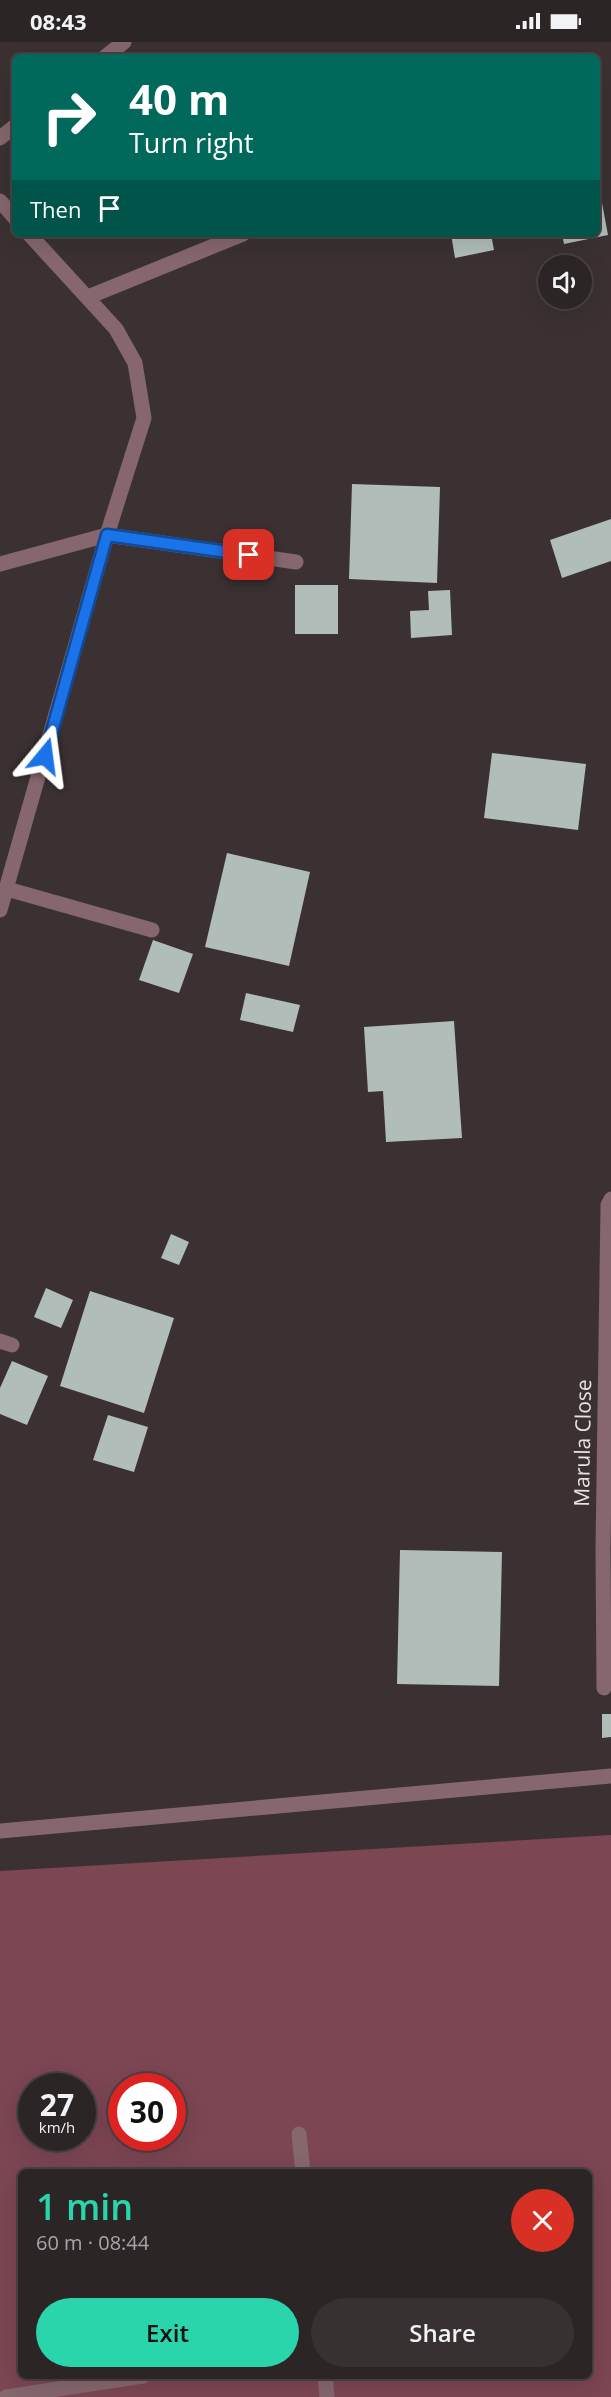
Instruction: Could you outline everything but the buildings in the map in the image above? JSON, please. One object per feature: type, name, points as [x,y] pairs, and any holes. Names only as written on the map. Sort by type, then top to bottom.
[{"type":"street","points":[[109,54],[124,42]]},
{"type":"street","points":[[0,138],[12,128]]},
{"type":"street","points":[[0,201],[12,215]]},
{"type":"street","points":[[0,910],[107,535],[144,418],[135,363],[116,329],[32,237]]},
{"type":"street","points":[[88,297],[236,237]]},
{"type":"street","points":[[0,564],[107,535],[296,562]]},
{"type":"street","points":[[7,889],[152,930]]},
{"type":"street","name":"Marula Close","points":[[603,1688],[603,1486],[608,1205],[611,1199]]},
{"type":"street","points":[[0,1831],[611,1776]]},
{"type":"street","points":[[299,2134],[303,2169]]},
{"type":"street","points":[[6,2397],[123,2379]]},
{"type":"street","points":[[325,2379],[327,2397]]},
{"type":"shaded area","points":[[611,1835],[611,2397],[0,2397],[0,1871]]},
{"type":"route","points":[[45,756],[107,535],[249,555]]}]
